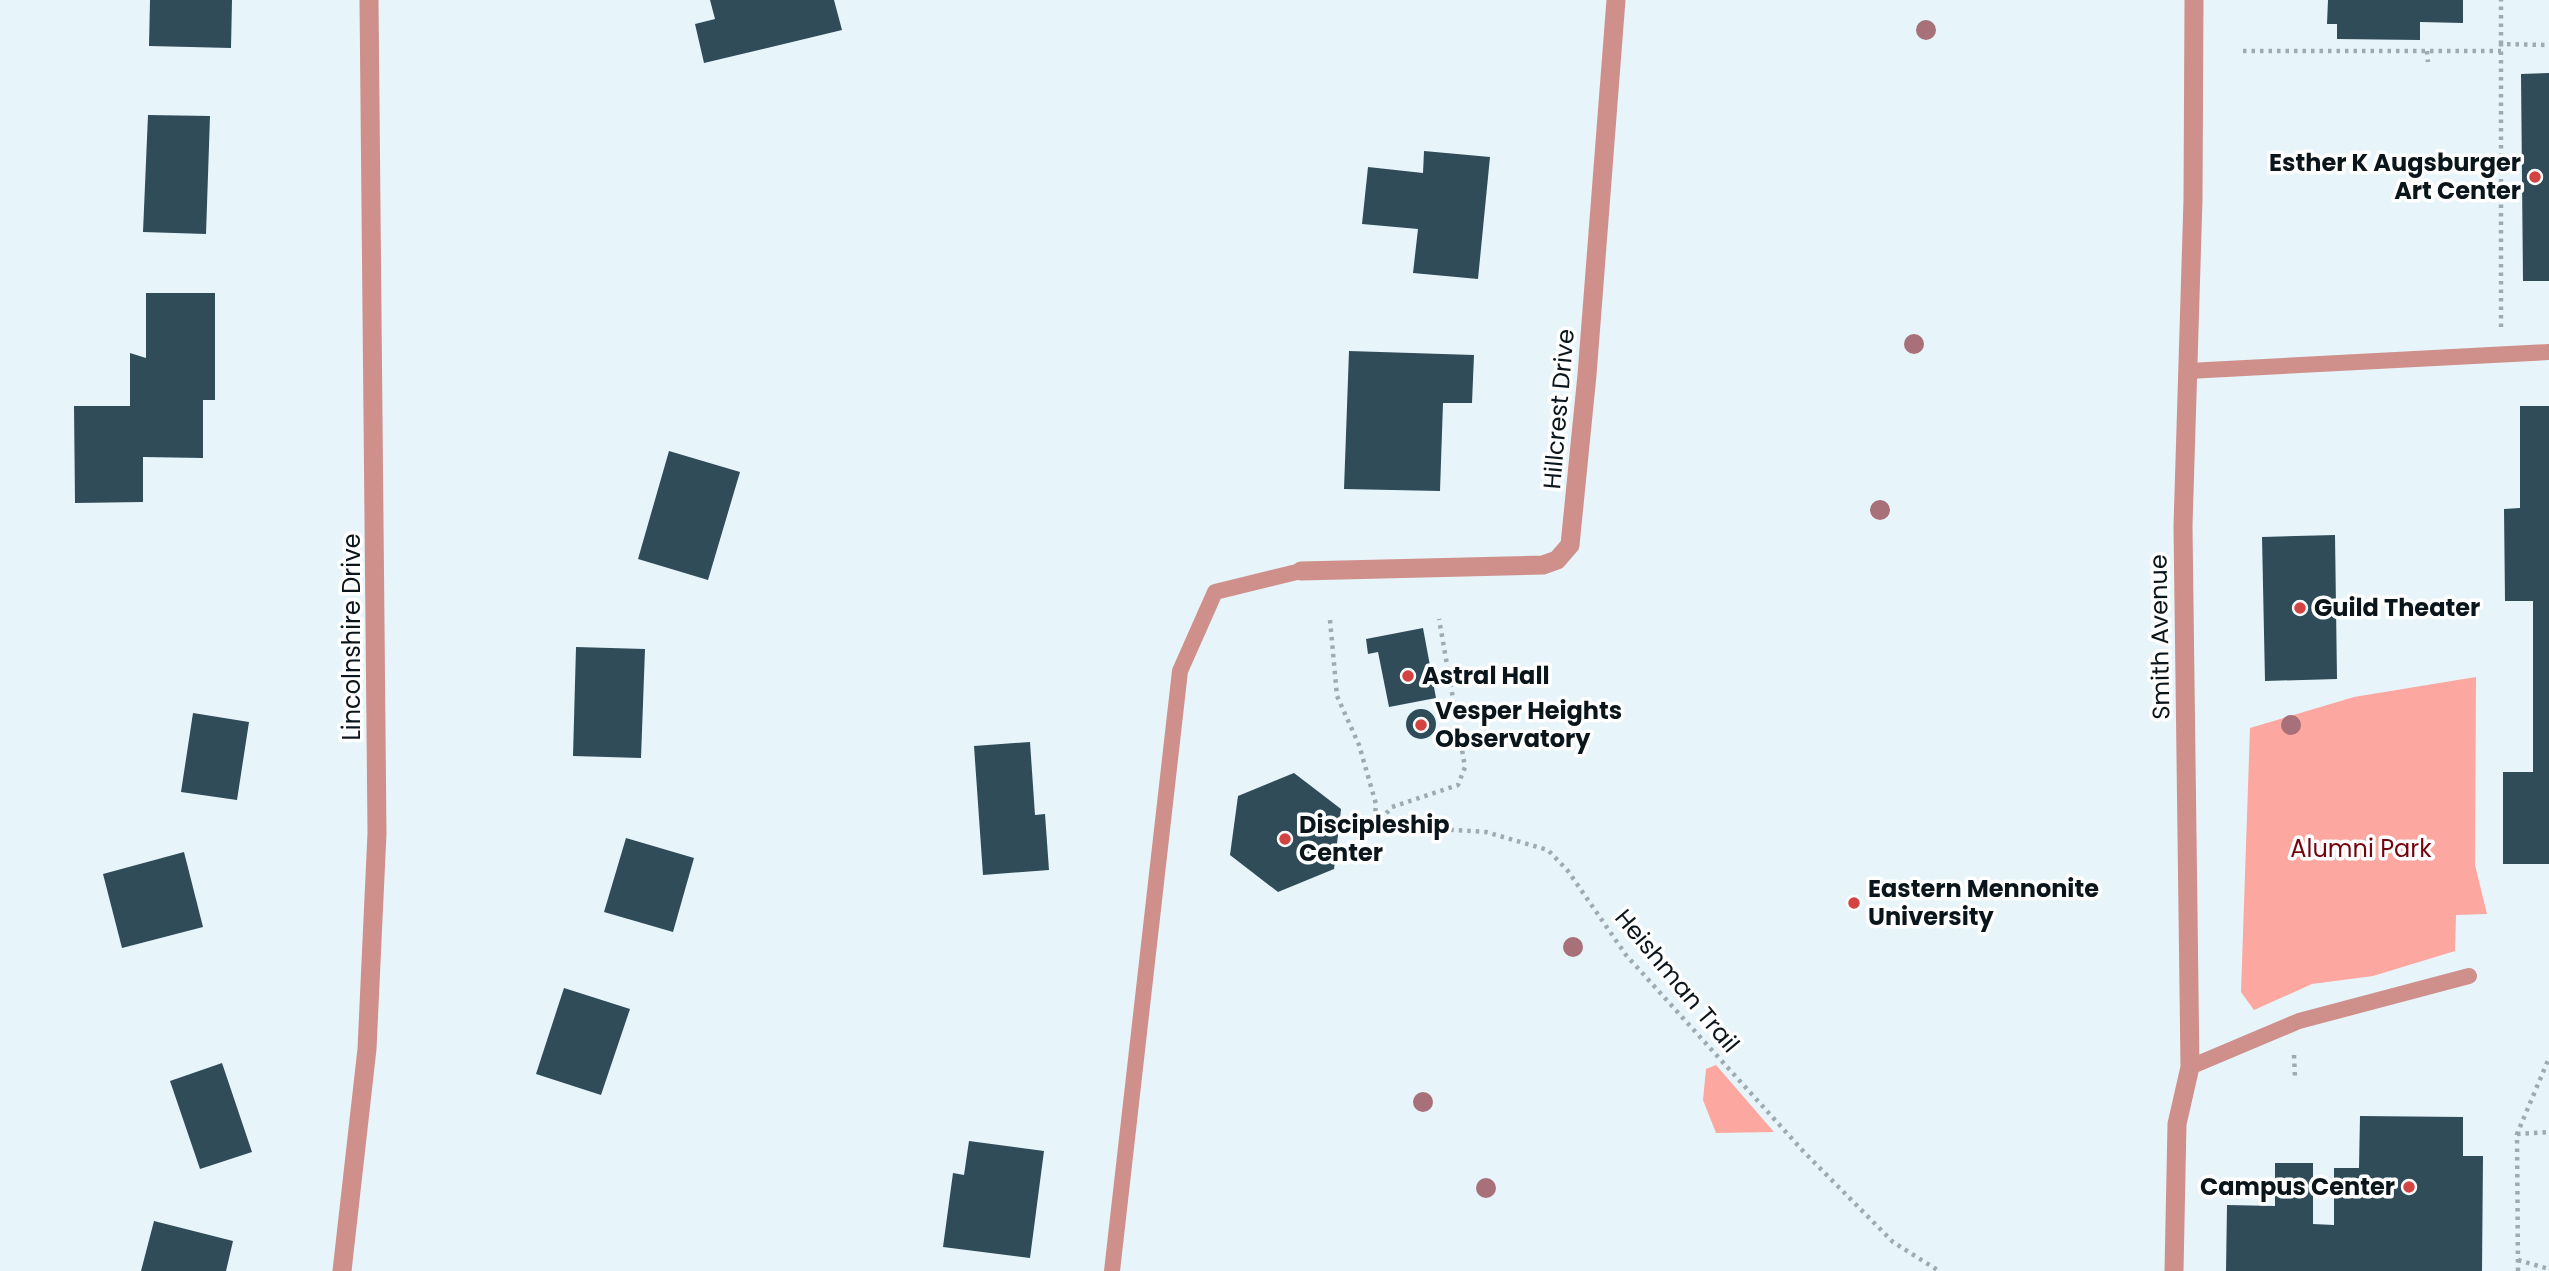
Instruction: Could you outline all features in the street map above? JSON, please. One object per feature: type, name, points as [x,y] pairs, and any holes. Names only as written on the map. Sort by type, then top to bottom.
[{"type":"street","name":"Lincolnshire Drive","points":[[342,1271],[367,1049],[377,834],[369,0]]},
{"type":"street","name":"Hillcrest Drive","points":[[1301,571],[1542,565],[1557,560],[1570,545],[1587,375],[1615,0]]},
{"type":"street","name":"Smith Avenue","points":[[2174,1271],[2177,1124],[2190,1067],[2183,526],[2194,0]]},
{"type":"lane","points":[[2188,371],[2549,352]]},
{"type":"lane","points":[[1112,1271],[1180,671],[1215,592],[1301,571]]},
{"type":"lane","points":[[2190,1067],[2299,1021],[2469,976]]},
{"type":"path","points":[[2501,0],[2501,337]]},
{"type":"path","points":[[2501,44],[2549,45]]},
{"type":"path","points":[[2243,51],[2501,51]]},
{"type":"path","points":[[2427,51],[2428,62]]},
{"type":"path","points":[[1374,827],[1392,807],[1458,785],[1465,767],[1439,619]]},
{"type":"path","points":[[1330,620],[1337,696],[1359,745],[1376,804],[1374,827]]},
{"type":"path","name":"Heishman Trail","points":[[1340,823],[1486,832],[1548,850],[1568,871],[1626,955],[1804,1152],[1893,1242],[1940,1271]]},
{"type":"path","points":[[2293,1049],[2295,1079]]},
{"type":"path","points":[[2518,1271],[2517,1133],[2549,1058]]},
{"type":"path","points":[[2517,1133],[2549,1132]]},
{"type":"path","points":[[2518,1260],[2549,1269]]},
{"type":"green space","name":"Alumni Park","points":[[2476,677],[2475,865],[2487,914],[2456,915],[2455,951],[2373,976],[2312,984],[2254,1010],[2241,992],[2250,728],[2354,697]]},
{"type":"green space","points":[[1716,1065],[1774,1132],[1716,1133],[1703,1100],[1706,1069]]},
{"type":"building","points":[[150,0],[232,0],[231,48],[149,46]]},
{"type":"building","points":[[710,0],[834,0],[842,30],[704,63],[695,24],[715,19]]},
{"type":"building","points":[[2328,0],[2463,0],[2463,23],[2420,22],[2420,40],[2337,39],[2337,24],[2327,24]]},
{"type":"building","name":"Esther K Augsburger Art Center","points":[[2549,73],[2549,281],[2523,281],[2521,74]]},
{"type":"building","points":[[148,115],[210,116],[206,234],[143,232]]},
{"type":"building","points":[[1424,151],[1490,157],[1478,279],[1413,273],[1418,229],[1362,224],[1368,167],[1423,173]]},
{"type":"building","points":[[146,293],[215,293],[215,400],[203,400],[203,458],[143,457],[143,502],[75,503],[74,406],[130,406],[130,353],[146,358]]},
{"type":"building","points":[[1349,351],[1474,355],[1472,403],[1443,403],[1440,491],[1344,489]]},
{"type":"building","points":[[2520,406],[2549,406],[2549,864],[2503,864],[2503,772],[2533,772],[2533,601],[2505,601],[2504,509],[2520,508]]},
{"type":"building","points":[[669,451],[740,472],[708,580],[638,559]]},
{"type":"building","name":"Guild Theater","points":[[2335,535],[2337,679],[2265,681],[2262,537]]},
{"type":"building","name":"Astral Hall","points":[[1423,628],[1436,698],[1389,707],[1378,652],[1368,654],[1366,639]]},
{"type":"building","points":[[576,647],[645,649],[641,758],[573,756]]},
{"type":"building","name":"Vesper Heights Observatory","points":[[1421,709],[1432,713],[1436,724],[1432,735],[1421,739],[1410,735],[1406,724],[1410,713]]},
{"type":"building","points":[[193,713],[249,722],[237,800],[181,792]]},
{"type":"building","points":[[1030,742],[1035,815],[1045,814],[1049,870],[983,875],[974,746]]},
{"type":"building","name":"Discipleship Center","points":[[1294,773],[1341,809],[1334,869],[1278,892],[1230,855],[1238,796]]},
{"type":"building","points":[[626,838],[694,858],[673,932],[604,912]]},
{"type":"building","points":[[184,852],[203,927],[122,948],[103,874]]},
{"type":"building","points":[[564,988],[630,1009],[601,1095],[536,1074]]},
{"type":"building","points":[[222,1063],[252,1152],[200,1169],[170,1081]]},
{"type":"building","name":"Campus Center","points":[[2360,1116],[2463,1117],[2463,1156],[2483,1156],[2482,1271],[2226,1271],[2227,1205],[2275,1206],[2275,1163],[2313,1163],[2313,1224],[2334,1225],[2334,1168],[2359,1168]]},
{"type":"building","points":[[969,1141],[1044,1151],[1030,1258],[943,1247],[953,1173],[964,1175]]},
{"type":"building","points":[[154,1221],[233,1241],[226,1271],[141,1271]]},
{"type":"place","name":"Esther K Augsburger Art Center","points":[[2535,177]]},
{"type":"place","name":"Guild Theater","points":[[2300,608]]},
{"type":"place","name":"Astral Hall","points":[[1408,676]]},
{"type":"place","name":"Vesper Heights Observatory","points":[[1421,725]]},
{"type":"place","name":"Discipleship Center","points":[[1285,839]]},
{"type":"place","name":"Eastern Mennonite University","points":[[1854,903]]},
{"type":"place","name":"Campus Center","points":[[2409,1187]]}]
